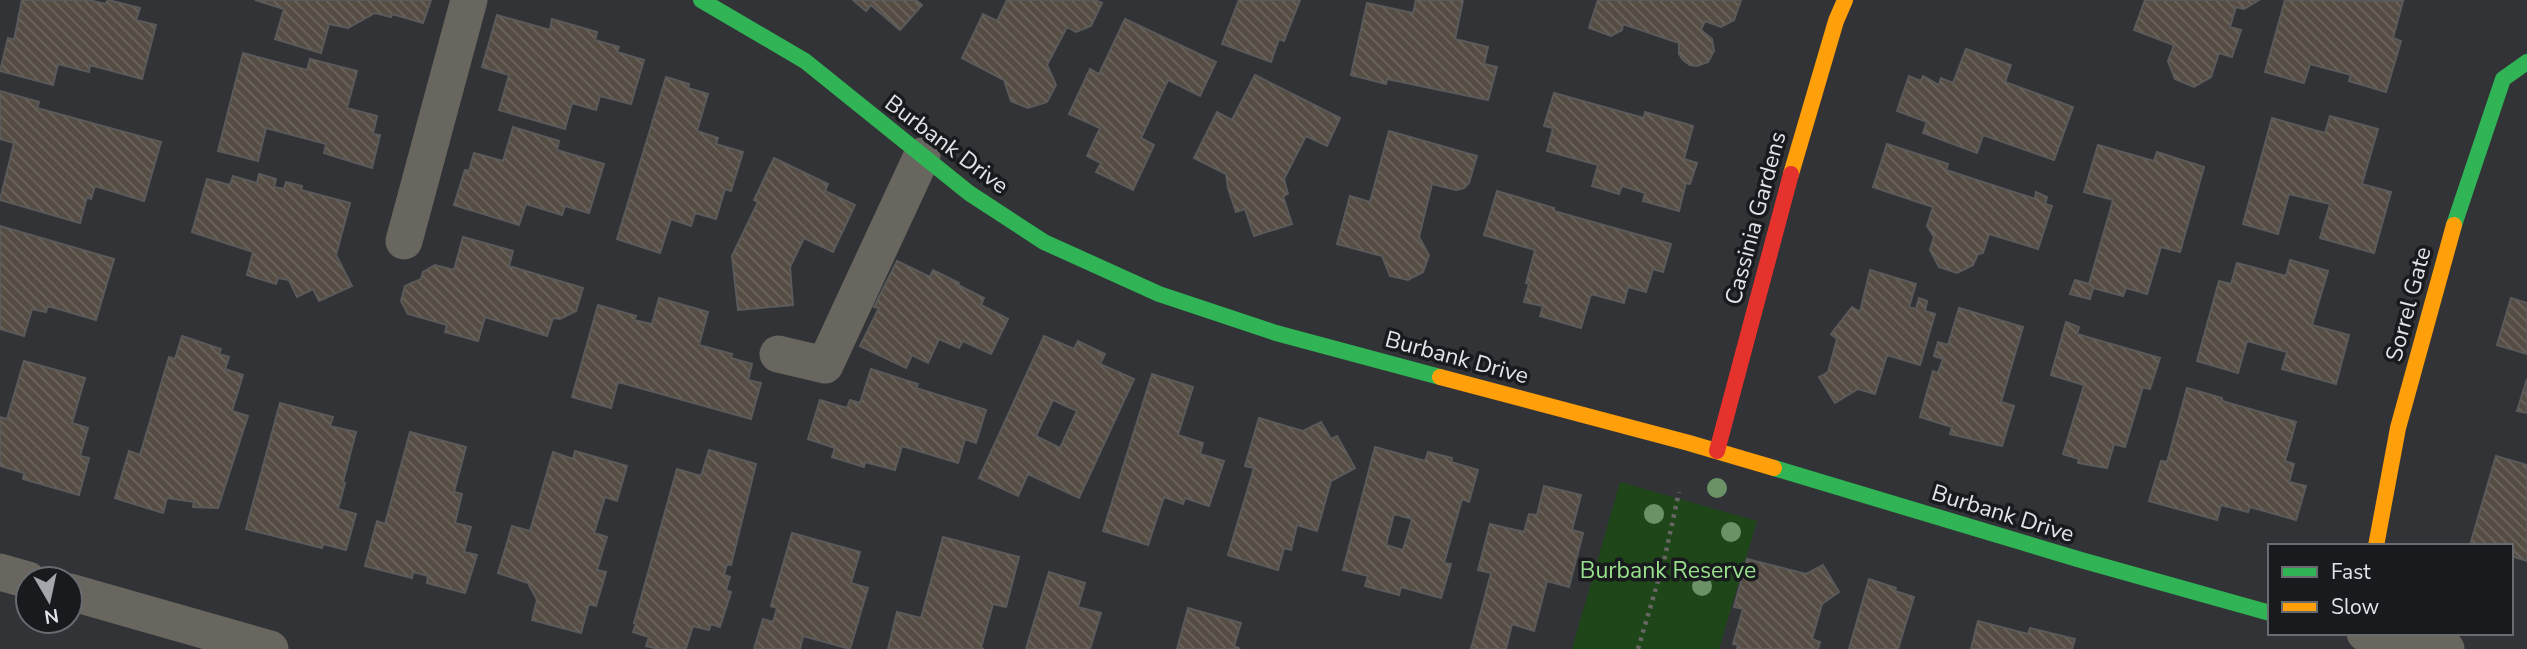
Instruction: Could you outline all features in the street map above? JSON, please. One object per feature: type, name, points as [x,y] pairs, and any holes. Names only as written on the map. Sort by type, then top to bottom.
[{"type":"street","points":[[404,241],[469,0]]},
{"type":"street","name":"Burbank Drive","points":[[701,0],[805,61],[969,192],[1044,242],[1159,294],[1276,333],[1717,451],[2081,560],[2268,612]]},
{"type":"street","name":"Cassinia Gardens","points":[[1717,451],[1803,127],[1845,0]]},
{"type":"street","name":"Sorrel Gate","points":[[2376,544],[2398,428],[2445,253],[2503,79],[2527,62]]},
{"type":"street","points":[[778,354],[825,365],[922,156]]},
{"type":"street","points":[[84,596],[270,649]]},
{"type":"street","points":[[2375,635],[2446,649]]},
{"type":"path","points":[[1638,649],[1664,561],[1679,492]]},
{"type":"green space","name":"Burbank Reserve","points":[[1620,482],[1757,521],[1719,649],[1572,649]]},
{"type":"building","points":[[22,0],[89,0],[105,4],[108,0],[140,8],[136,20],[156,25],[142,79],[90,65],[89,72],[58,64],[53,85],[0,71],[8,38],[14,40]]},
{"type":"building","points":[[255,0],[431,0],[423,23],[392,14],[391,17],[375,13],[348,28],[329,24],[321,53],[275,39],[284,9]]},
{"type":"building","points":[[853,0],[916,0],[922,5],[900,30],[871,5],[866,11]]},
{"type":"building","points":[[1007,0],[1095,0],[1102,3],[1091,26],[1076,32],[1067,27],[1047,65],[1056,85],[1047,102],[1028,108],[1011,101],[1004,80],[962,58],[983,14],[997,21]]},
{"type":"building","points":[[1239,0],[1300,0],[1284,41],[1279,39],[1271,62],[1222,44]]},
{"type":"building","points":[[1416,0],[1463,0],[1455,39],[1488,47],[1484,64],[1497,67],[1488,100],[1387,79],[1386,84],[1351,75],[1367,3],[1413,13]]},
{"type":"building","points":[[1598,0],[1741,0],[1734,20],[1721,27],[1705,21],[1701,30],[1712,39],[1714,51],[1708,62],[1697,66],[1683,60],[1679,54],[1679,43],[1623,24],[1622,30],[1611,36],[1589,28]]},
{"type":"building","points":[[2145,0],[2259,0],[2244,9],[2236,7],[2230,27],[2241,30],[2232,57],[2219,53],[2211,77],[2194,87],[2175,79],[2168,61],[2174,45],[2134,30]]},
{"type":"building","points":[[2285,0],[2403,1],[2393,38],[2401,41],[2386,92],[2349,81],[2351,75],[2310,64],[2304,83],[2265,72]]},
{"type":"building","points":[[497,15],[550,30],[552,19],[597,32],[595,40],[619,47],[617,52],[644,60],[631,104],[600,96],[596,110],[572,103],[565,129],[499,110],[509,75],[482,67]]},
{"type":"building","points":[[1125,19],[1216,62],[1200,96],[1168,80],[1141,138],[1154,145],[1133,190],[1096,172],[1101,163],[1087,156],[1100,128],[1069,114],[1090,69],[1099,74]]},
{"type":"building","points":[[1966,49],[2011,65],[2005,82],[2073,107],[2054,160],[1983,135],[1977,153],[1923,133],[1927,122],[1897,111],[1909,76],[1921,81],[1923,76],[1939,85],[1941,78],[1953,83]]},
{"type":"building","points":[[243,53],[307,70],[310,59],[357,71],[347,108],[377,116],[373,134],[380,135],[372,168],[324,153],[326,144],[266,128],[258,161],[218,151]]},
{"type":"building","points":[[1255,75],[1340,118],[1327,146],[1306,136],[1284,179],[1288,194],[1283,196],[1292,224],[1254,236],[1245,209],[1236,212],[1226,174],[1194,158],[1217,112],[1232,120]]},
{"type":"building","points":[[666,77],[689,84],[688,88],[708,94],[697,131],[718,138],[716,144],[743,152],[731,191],[725,189],[716,219],[695,213],[691,226],[671,219],[660,253],[617,239]]},
{"type":"building","points":[[0,91],[39,102],[37,108],[161,142],[144,201],[95,186],[91,199],[87,197],[80,223],[0,200],[14,143],[0,139]]},
{"type":"building","points":[[1554,93],[1644,118],[1645,112],[1693,126],[1684,159],[1697,163],[1690,184],[1686,183],[1679,211],[1643,201],[1645,193],[1622,186],[1619,194],[1592,186],[1598,165],[1547,151],[1553,128],[1544,126]]},
{"type":"building","points":[[2330,116],[2378,129],[2362,184],[2391,192],[2374,253],[2320,238],[2330,204],[2289,194],[2278,234],[2243,224],[2272,118],[2325,133]]},
{"type":"building","points":[[513,127],[559,141],[557,150],[604,164],[589,213],[565,206],[562,215],[526,204],[519,225],[454,205],[465,170],[469,171],[474,153],[503,161]]},
{"type":"building","points":[[1389,131],[1477,156],[1469,183],[1464,188],[1456,190],[1432,184],[1419,237],[1429,255],[1423,272],[1408,280],[1390,276],[1382,256],[1337,244],[1350,196],[1370,202]]},
{"type":"building","points":[[1887,144],[1948,164],[1946,170],[2035,199],[2036,192],[2047,197],[2045,204],[2052,206],[2038,249],[1989,234],[1983,253],[1978,254],[1973,265],[1957,273],[1939,267],[1930,250],[1934,237],[1927,226],[1933,207],[1873,187]]},
{"type":"building","points":[[2098,145],[2154,161],[2157,152],[2204,167],[2180,252],[2161,247],[2147,294],[2126,288],[2123,296],[2093,288],[2090,299],[2070,294],[2075,280],[2089,284],[2113,200],[2084,192]]},
{"type":"building","points":[[774,158],[828,184],[825,191],[855,205],[833,252],[804,238],[790,267],[793,305],[738,310],[732,256],[758,202],[754,200]]},
{"type":"building","points":[[259,174],[276,179],[274,187],[284,189],[286,182],[302,186],[301,190],[350,203],[336,255],[352,286],[319,301],[313,289],[297,297],[289,280],[278,278],[276,284],[247,275],[253,252],[192,232],[207,179],[230,185],[233,176],[257,183]]},
{"type":"building","points":[[1497,191],[1554,208],[1554,211],[1671,244],[1663,272],[1653,269],[1646,292],[1628,287],[1624,303],[1591,294],[1581,328],[1540,316],[1543,306],[1524,302],[1535,250],[1484,235]]},
{"type":"building","points":[[0,226],[114,259],[96,320],[48,306],[46,312],[32,309],[24,336],[0,329]]},
{"type":"building","points":[[463,237],[513,251],[509,266],[583,288],[576,311],[560,319],[553,318],[547,336],[485,317],[478,341],[445,332],[447,325],[408,314],[401,301],[405,286],[421,279],[423,272],[435,265],[454,270]]},
{"type":"building","points":[[2290,260],[2328,271],[2312,325],[2349,335],[2336,384],[2282,369],[2287,352],[2247,341],[2238,373],[2197,361],[2219,281],[2231,284],[2237,263],[2286,276]]},
{"type":"building","points":[[897,261],[930,277],[933,270],[959,283],[958,285],[984,298],[981,305],[1008,319],[991,354],[963,341],[959,348],[939,339],[928,363],[912,355],[906,368],[860,346],[879,308],[874,307]]},
{"type":"building","points":[[1870,270],[1916,284],[1909,307],[1916,309],[1919,298],[1927,301],[1925,311],[1935,314],[1920,365],[1887,355],[1875,394],[1858,389],[1835,403],[1819,377],[1828,372],[1837,339],[1831,334],[1852,307],[1860,312]]},
{"type":"building","points":[[659,298],[708,312],[699,345],[732,354],[731,358],[752,364],[748,380],[761,383],[751,419],[618,382],[611,408],[572,397],[598,305],[636,316],[634,320],[652,324]]},
{"type":"building","points":[[2511,298],[2527,303],[2527,354],[2497,345]]},
{"type":"building","points":[[1959,308],[2023,327],[2001,402],[2014,406],[2002,446],[1950,434],[1952,427],[1920,417],[1933,371],[1938,373],[1943,359],[1934,356],[1938,342],[1948,345]]},
{"type":"building","points":[[2066,322],[2079,327],[2077,334],[2160,358],[2150,389],[2143,387],[2125,447],[2114,444],[2107,468],[2078,463],[2079,459],[2063,454],[2084,385],[2051,375]]},
{"type":"building","points":[[182,336],[221,349],[219,354],[229,357],[225,369],[243,375],[232,411],[248,416],[218,508],[193,507],[194,502],[167,498],[163,513],[115,498],[129,451],[140,455],[169,357],[175,359]]},
{"type":"building","points":[[1044,336],[1074,349],[1078,341],[1105,354],[1100,364],[1134,379],[1079,498],[1028,474],[1018,496],[979,478]],"holes":[[[1053,400],[1077,411],[1060,448],[1036,436]]]},
{"type":"building","points":[[24,361],[85,378],[72,423],[88,428],[80,456],[89,458],[79,495],[23,479],[24,473],[0,466],[0,417],[7,419]]},
{"type":"building","points":[[871,369],[918,384],[916,388],[986,410],[976,443],[965,439],[958,463],[902,446],[895,470],[865,462],[864,467],[832,457],[835,448],[808,439],[820,400],[847,408],[850,400],[860,403]]},
{"type":"building","points":[[1152,374],[1193,387],[1178,435],[1203,443],[1200,454],[1224,461],[1209,506],[1185,498],[1183,504],[1164,497],[1148,545],[1103,531]]},
{"type":"building","points":[[2527,379],[2527,413],[2517,411]]},
{"type":"building","points":[[2187,388],[2296,422],[2285,461],[2294,464],[2289,482],[2306,486],[2296,520],[2250,507],[2248,512],[2221,505],[2217,520],[2149,501],[2161,461],[2167,462]]},
{"type":"building","points":[[280,403],[333,417],[330,426],[356,432],[338,509],[356,514],[346,550],[323,544],[322,548],[246,529]]},
{"type":"building","points":[[1259,418],[1303,431],[1321,422],[1331,439],[1337,436],[1355,468],[1331,481],[1317,531],[1297,525],[1291,550],[1284,548],[1278,570],[1228,555],[1254,468],[1245,466]]},
{"type":"building","points":[[410,432],[466,447],[454,492],[462,494],[455,523],[471,527],[464,552],[477,555],[465,593],[427,583],[428,576],[413,572],[412,578],[365,566],[377,521],[385,524]]},
{"type":"building","points":[[1375,447],[1425,461],[1428,452],[1452,458],[1451,462],[1478,470],[1469,502],[1462,499],[1444,563],[1451,564],[1441,598],[1401,587],[1399,595],[1365,586],[1368,576],[1343,570]],"holes":[[[1394,514],[1412,519],[1403,550],[1386,545]]]},
{"type":"building","points":[[709,450],[756,464],[731,565],[727,564],[724,575],[730,577],[726,590],[731,592],[720,627],[711,624],[709,630],[693,626],[686,648],[659,649],[646,646],[649,637],[633,632],[634,623],[677,469],[701,476]]},
{"type":"building","points":[[575,451],[627,466],[617,501],[605,497],[594,533],[607,537],[597,570],[606,572],[596,606],[589,604],[581,633],[532,620],[537,600],[528,583],[498,573],[512,526],[530,531],[553,452],[573,459]]},
{"type":"building","points":[[2496,456],[2527,465],[2527,561],[2513,557],[2513,544],[2470,544]]},
{"type":"building","points":[[1544,486],[1581,495],[1572,530],[1583,533],[1569,587],[1547,581],[1534,631],[1512,624],[1506,649],[1471,649],[1491,573],[1478,570],[1490,524],[1524,532],[1529,514],[1537,515]]},
{"type":"building","points":[[792,533],[860,552],[851,583],[868,588],[850,649],[803,636],[800,649],[754,649],[763,619],[773,622],[777,608],[771,606]]},
{"type":"building","points":[[943,537],[1019,557],[1006,607],[993,604],[981,648],[984,649],[888,649],[897,612],[921,618]]},
{"type":"building","points":[[1747,559],[1806,574],[1823,565],[1839,592],[1822,604],[1812,639],[1820,642],[1818,649],[1737,649],[1738,645],[1733,644],[1743,609],[1734,607]]},
{"type":"building","points":[[1049,572],[1085,583],[1078,607],[1101,613],[1090,649],[1026,649]]},
{"type":"building","points":[[1869,579],[1914,597],[1898,649],[1849,649]]},
{"type":"building","points":[[1188,608],[1241,623],[1234,646],[1240,649],[1177,649]]},
{"type":"building","points":[[1978,621],[2028,634],[2030,628],[2075,639],[2072,649],[1971,649]]},
{"type":"traffic: fast","points":[[701,0],[805,61],[969,193],[1044,242],[1159,294],[1276,333],[1440,377]]},
{"type":"traffic: fast","points":[[2454,225],[2503,79],[2527,62]]},
{"type":"traffic: fast","points":[[1774,468],[2081,560],[2268,612]]},
{"type":"traffic: slow","points":[[1791,174],[1836,21],[1845,0]]},
{"type":"traffic: slow","points":[[2376,544],[2398,428],[2454,225]]},
{"type":"traffic: slow","points":[[1440,377],[1774,468]]},
{"type":"traffic: jam","points":[[1717,451],[1791,174]]}]
